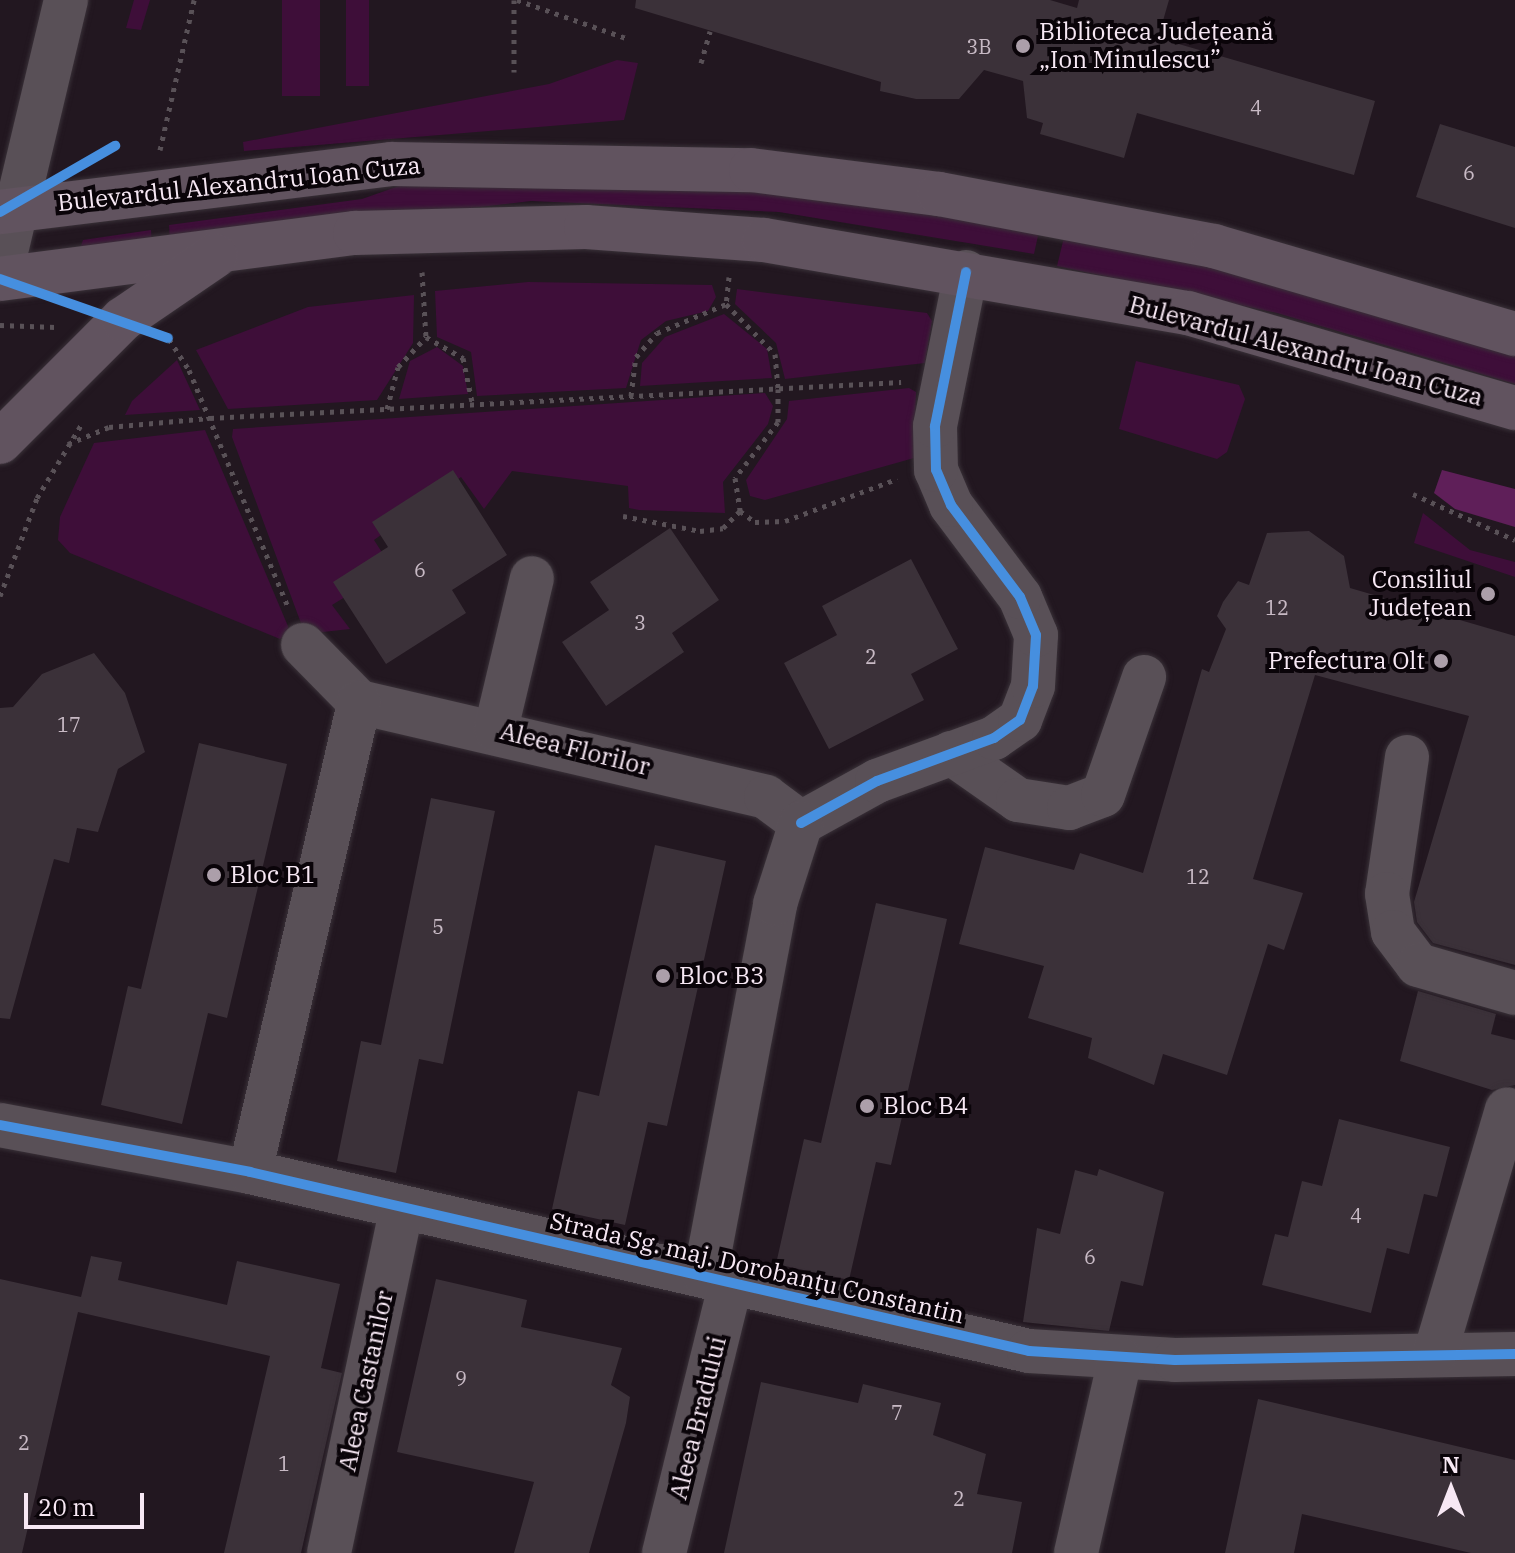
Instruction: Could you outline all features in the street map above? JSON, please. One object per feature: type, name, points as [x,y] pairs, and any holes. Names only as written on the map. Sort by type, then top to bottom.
[{"type":"main road","name":"Bulevardul Alexandru Ioan Cuza","points":[[7,211],[391,164],[751,170],[939,194],[1214,246],[1515,334]]},
{"type":"main road","name":"Bulevardul Alexandru Ioan Cuza","points":[[0,278],[355,233],[586,227],[764,240],[966,272],[1188,313],[1515,408]]},
{"type":"main road","points":[[0,442],[123,319],[230,247]]},
{"type":"street","points":[[0,278],[7,211],[66,0]]},
{"type":"street","points":[[718,1279],[772,919],[801,823],[877,781],[951,753],[1020,720],[1033,686],[1036,635],[1020,597],[951,505],[936,464],[942,380],[966,272]]},
{"type":"street","points":[[496,729],[532,578]]},
{"type":"street","points":[[250,1172],[359,702],[303,645]]},
{"type":"street","points":[[951,753],[1018,800],[1069,808],[1103,795],[1144,677]]},
{"type":"street","name":"Aleea Florilor","points":[[359,702],[496,729],[766,797],[801,823]]},
{"type":"street","points":[[1407,757],[1387,894],[1393,932],[1418,965],[1515,993]]},
{"type":"street","points":[[1435,1354],[1507,1109]]},
{"type":"street","name":"Strada Sg. maj. Dorobanțu Constantin","points":[[0,1125],[250,1172],[1029,1351],[1120,1359],[1515,1354]]},
{"type":"street","name":"Aleea Castanilor","points":[[329,1553],[402,1208]]},
{"type":"street","name":"Aleea Bradului","points":[[664,1553],[718,1279]]},
{"type":"street","points":[[1076,1553],[1120,1359]]},
{"type":"path","points":[[159,141],[194,0]]},
{"type":"path","points":[[514,72],[516,0],[626,38]]},
{"type":"path","points":[[701,63],[710,31]]},
{"type":"path","points":[[387,409],[398,367],[426,337],[422,267]]},
{"type":"path","points":[[726,304],[730,268]]},
{"type":"path","points":[[726,304],[775,354],[778,389],[778,422],[735,478],[740,511],[755,522],[785,521],[936,464]]},
{"type":"path","points":[[631,397],[636,357],[657,333],[726,304]]},
{"type":"path","points":[[123,319],[164,341],[210,418],[303,645]]},
{"type":"path","points":[[426,337],[463,358],[472,403]]},
{"type":"path","points":[[68,444],[109,427],[210,418],[942,380]]},
{"type":"path","points":[[0,596],[37,498],[90,411]]},
{"type":"path","points":[[1413,494],[1446,514],[1515,540]]},
{"type":"path","points":[[623,516],[700,531],[723,528],[740,511]]},
{"type":"shaded area","points":[[134,0],[150,0],[141,30],[126,28]]},
{"type":"shaded area","points":[[282,0],[320,0],[320,96],[282,96]]},
{"type":"shaded area","points":[[346,0],[369,0],[369,86],[346,86]]},
{"type":"shaded area","points":[[617,60],[638,63],[624,120],[244,151],[243,142],[549,84]]},
{"type":"shaded area","points":[[609,170],[1041,222],[1034,254],[779,212],[531,201],[170,243],[169,225],[362,199],[433,174]]},
{"type":"shaded area","points":[[1066,229],[1515,346],[1515,384],[1277,313],[1057,266]]},
{"type":"shaded area","points":[[151,230],[152,246],[79,252],[83,240]]},
{"type":"shaded area","points":[[528,282],[712,285],[716,297],[708,311],[666,321],[641,340],[626,388],[477,396],[471,352],[437,337],[435,291]]},
{"type":"shaded area","points":[[737,289],[927,313],[932,321],[925,363],[785,379],[776,343],[735,304]]},
{"type":"shaded area","points":[[414,295],[413,343],[377,400],[228,409],[196,350],[308,307]]},
{"type":"shaded area","points":[[724,314],[767,349],[772,378],[640,386],[642,363],[665,337]]},
{"type":"shaded area","points":[[437,347],[463,366],[468,394],[399,399],[410,361]]},
{"type":"shaded area","points":[[177,360],[200,410],[125,415],[132,401]]},
{"type":"shaded area","points":[[1136,361],[1239,385],[1245,399],[1227,452],[1217,459],[1119,429]]},
{"type":"shaded area","points":[[909,388],[916,392],[914,458],[765,500],[750,496],[746,480],[787,419],[789,401]]},
{"type":"shaded area","points":[[765,393],[773,406],[768,424],[723,482],[725,513],[639,510],[629,508],[628,486],[512,471],[484,509],[461,477],[374,540],[392,568],[332,605],[350,629],[305,634],[232,437],[233,429]]},
{"type":"shaded area","points":[[205,430],[290,631],[280,639],[70,553],[58,540],[60,517],[94,443]]},
{"type":"shaded area","points":[[1442,470],[1515,489],[1515,527],[1455,509],[1434,493]]},
{"type":"shaded area","points":[[1423,513],[1470,550],[1515,562],[1515,577],[1414,543]]},
{"type":"building","points":[[636,0],[1050,0],[1077,8],[1079,0],[1169,0],[1158,38],[1375,101],[1354,175],[1137,113],[1124,158],[1040,134],[1043,123],[1027,118],[1023,81],[984,70],[959,99],[916,99],[880,91],[881,82],[635,8]]},
{"type":"building","points":[[1440,124],[1515,147],[1515,228],[1416,197]]},
{"type":"building","points":[[453,470],[507,555],[452,590],[466,613],[386,664],[333,582],[388,547],[372,522]]},
{"type":"building","points":[[670,528],[719,600],[672,633],[684,652],[606,706],[562,642],[609,610],[590,582]]},
{"type":"building","points":[[1309,531],[1344,556],[1350,588],[1515,636],[1515,965],[1433,943],[1417,922],[1414,902],[1469,716],[1315,675],[1253,879],[1303,893],[1284,950],[1268,944],[1227,1075],[1163,1054],[1154,1085],[1088,1058],[1092,1038],[1028,1018],[1044,966],[959,944],[985,847],[1074,870],[1080,853],[1143,873],[1202,669],[1209,672],[1226,629],[1217,616],[1223,602],[1238,581],[1249,585],[1267,533]]},
{"type":"building","points":[[911,559],[958,649],[911,674],[924,700],[829,749],[784,663],[837,635],[822,606]]},
{"type":"building","points":[[94,653],[125,693],[145,752],[118,769],[98,832],[77,828],[69,863],[54,859],[10,1019],[0,1018],[0,708],[13,707],[42,674]]},
{"type":"building","name":"Bloc B1","points":[[199,743],[287,764],[227,1018],[208,1013],[182,1124],[101,1105],[128,986],[141,989]]},
{"type":"building","points":[[431,798],[495,811],[443,1064],[419,1059],[396,1173],[337,1161],[361,1041],[381,1045]]},
{"type":"building","name":"Bloc B3","points":[[655,845],[726,861],[667,1126],[648,1122],[625,1225],[552,1209],[578,1091],[599,1096]]},
{"type":"building","name":"Bloc B4","points":[[876,903],[947,919],[891,1165],[876,1162],[849,1280],[776,1264],[804,1139],[821,1143]]},
{"type":"building","points":[[1418,991],[1496,1014],[1491,1034],[1515,1040],[1515,1085],[1492,1090],[1400,1061]]},
{"type":"building","points":[[1339,1119],[1450,1147],[1437,1197],[1424,1194],[1409,1254],[1387,1248],[1371,1313],[1262,1285],[1275,1234],[1288,1237],[1302,1181],[1322,1186]]},
{"type":"building","points":[[1099,1169],[1164,1192],[1143,1286],[1121,1281],[1109,1331],[1023,1322],[1037,1228],[1060,1234],[1075,1170],[1097,1176]]},
{"type":"building","points":[[91,1256],[122,1262],[118,1280],[227,1305],[237,1261],[340,1284],[321,1368],[342,1373],[301,1553],[224,1553],[270,1356],[78,1312],[22,1553],[0,1553],[0,1279],[81,1297]]},
{"type":"building","points":[[436,1279],[527,1300],[521,1327],[622,1348],[611,1385],[630,1397],[626,1423],[589,1553],[514,1553],[534,1482],[397,1452]]},
{"type":"building","points":[[761,1382],[858,1403],[863,1384],[941,1403],[933,1435],[986,1454],[977,1494],[1022,1502],[1012,1553],[724,1553]]},
{"type":"building","points":[[1258,1399],[1515,1460],[1515,1553],[1471,1553],[1302,1514],[1294,1553],[1225,1553]]},
{"type":"cycle path","points":[[0,212],[115,146]]},
{"type":"cycle path","points":[[801,823],[877,781],[994,738],[1020,720],[1033,686],[1036,635],[1020,597],[951,505],[936,470],[935,426],[966,272]]},
{"type":"cycle path","points":[[0,279],[168,338]]},
{"type":"cycle path","points":[[0,1125],[250,1172],[1029,1351],[1175,1360],[1515,1354]]},
{"type":"place","name":"Biblioteca Județeană „Ion Minulescu”","points":[[1023,46]]},
{"type":"place","name":"Consiliul Județean","points":[[1488,594]]},
{"type":"place","name":"Prefectura Olt","points":[[1441,661]]},
{"type":"place","name":"Bloc B1","points":[[214,875]]},
{"type":"place","name":"Bloc B3","points":[[663,976]]},
{"type":"place","name":"Bloc B4","points":[[867,1106]]}]
